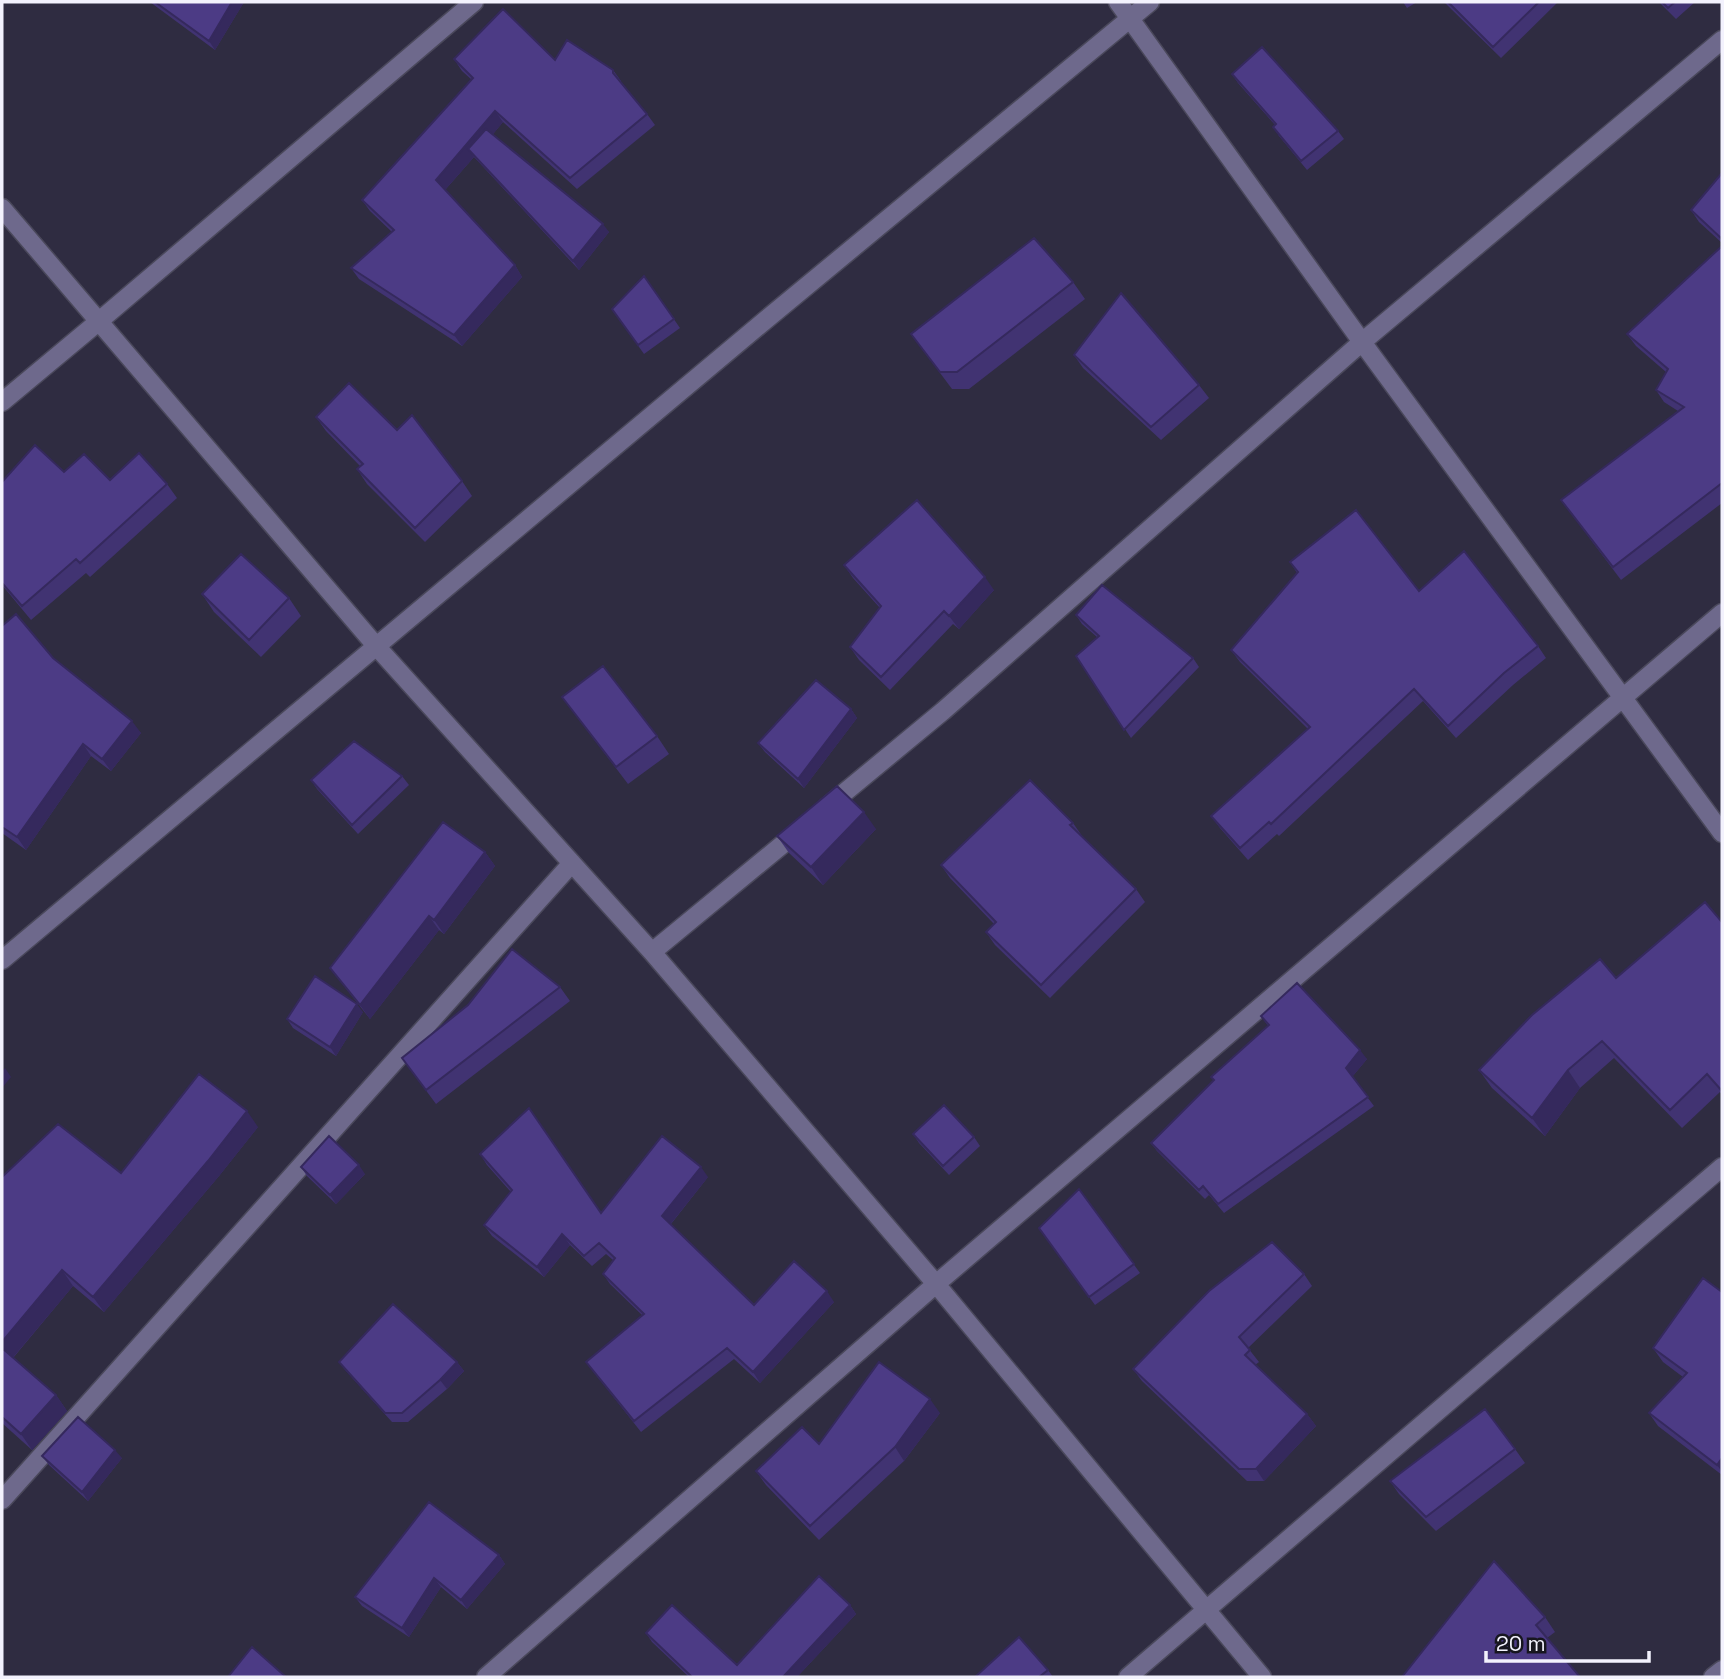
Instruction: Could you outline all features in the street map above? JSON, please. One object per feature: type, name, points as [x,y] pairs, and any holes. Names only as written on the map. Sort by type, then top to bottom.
[{"type":"street","points":[[2,402],[474,2]]},
{"type":"street","points":[[1118,2],[1722,833]]},
{"type":"street","points":[[2,960],[1150,2]]},
{"type":"street","points":[[652,952],[943,711],[1363,342],[1722,40]]},
{"type":"street","points":[[2,208],[377,647],[652,952],[936,1284],[1262,1677]]},
{"type":"street","points":[[486,1677],[936,1284],[1722,613]]},
{"type":"street","points":[[2,1500],[572,863]]},
{"type":"street","points":[[1128,1677],[1722,1167]]},
{"type":"street","points":[[1713,1677],[1722,1670]]},
{"type":"building","points":[[155,2],[232,2],[209,41]]},
{"type":"building","points":[[1448,2],[1539,2],[1493,47]]},
{"type":"building","points":[[1662,2],[1675,2],[1668,8]]},
{"type":"building","points":[[503,9],[555,60],[567,40],[613,70],[647,114],[570,178],[495,111],[436,180],[515,265],[454,335],[351,268],[394,230],[362,200],[473,78],[454,59]]},
{"type":"building","points":[[1262,47],[1338,131],[1301,161],[1273,127],[1276,124],[1232,74]]},
{"type":"building","points":[[486,129],[603,224],[573,261],[468,149]]},
{"type":"building","points":[[1722,173],[1722,239],[1691,210]]},
{"type":"building","points":[[1034,238],[1073,282],[957,372],[940,372],[911,334]]},
{"type":"building","points":[[1722,246],[1722,483],[1613,567],[1561,500],[1684,407],[1656,390],[1668,369],[1627,334]]},
{"type":"building","points":[[644,276],[674,319],[638,345],[612,309]]},
{"type":"building","points":[[1121,293],[1199,385],[1151,427],[1074,355]]},
{"type":"building","points":[[349,383],[397,430],[412,415],[462,481],[415,528],[357,469],[363,464],[316,417]]},
{"type":"building","points":[[35,445],[64,472],[84,454],[110,480],[139,453],[167,484],[80,563],[76,559],[22,606],[2,583],[2,482]]},
{"type":"building","points":[[917,500],[985,577],[949,616],[944,611],[881,677],[850,647],[881,606],[844,565]]},
{"type":"building","points":[[1356,510],[1419,591],[1464,551],[1538,646],[1504,673],[1448,726],[1414,689],[1271,824],[1269,822],[1240,848],[1211,816],[1310,727],[1231,650],[1298,572],[1290,562]]},
{"type":"building","points":[[241,554],[289,598],[249,640],[202,594]]},
{"type":"building","points":[[1102,585],[1193,658],[1124,730],[1076,656],[1099,636],[1076,615]]},
{"type":"building","points":[[16,614],[53,658],[132,721],[102,759],[83,744],[17,837],[2,827],[2,626]]},
{"type":"building","points":[[603,666],[657,736],[616,767],[562,697]]},
{"type":"building","points":[[816,680],[851,709],[798,779],[758,743]]},
{"type":"building","points":[[354,741],[402,776],[352,825],[311,780]]},
{"type":"building","points":[[1030,780],[1073,823],[1070,825],[1136,889],[1041,985],[986,932],[996,922],[941,865]]},
{"type":"building","points":[[837,786],[864,812],[811,867],[777,836]]},
{"type":"building","points":[[443,822],[485,852],[434,920],[429,916],[360,1005],[330,968]]},
{"type":"building","points":[[1705,902],[1722,922],[1722,1091],[1707,1074],[1670,1110],[1602,1041],[1568,1070],[1532,1118],[1479,1070],[1532,1015],[1600,959],[1616,978]]},
{"type":"building","points":[[512,949],[560,987],[426,1090],[402,1058],[468,1005]]},
{"type":"building","points":[[315,976],[357,1004],[330,1047],[287,1019]]},
{"type":"building","points":[[1297,983],[1360,1050],[1346,1068],[1368,1097],[1218,1204],[1203,1186],[1199,1190],[1151,1143],[1214,1080],[1211,1077],[1269,1025],[1261,1016]]},
{"type":"building","points":[[199,1074],[247,1111],[93,1297],[62,1270],[2,1342],[2,1177],[58,1124],[121,1173]]},
{"type":"building","points":[[944,1105],[974,1137],[943,1166],[913,1134]]},
{"type":"building","points":[[529,1108],[601,1213],[662,1136],[701,1167],[662,1216],[754,1305],[794,1261],[827,1291],[753,1372],[727,1348],[634,1421],[586,1362],[644,1314],[603,1274],[615,1258],[599,1243],[584,1256],[562,1234],[537,1267],[484,1225],[512,1190],[480,1154]]},
{"type":"building","points":[[329,1136],[359,1165],[330,1195],[301,1167]]},
{"type":"building","points":[[1079,1189],[1134,1264],[1089,1297],[1039,1228]]},
{"type":"building","points":[[1272,1242],[1304,1274],[1239,1337],[1250,1350],[1245,1355],[1307,1414],[1256,1469],[1239,1469],[1133,1369],[1209,1291]]},
{"type":"building","points":[[1703,1278],[1722,1292],[1722,1458],[1717,1465],[1649,1413],[1687,1373],[1653,1348]]},
{"type":"building","points":[[393,1304],[457,1362],[402,1413],[385,1413],[339,1362]]},
{"type":"building","points":[[2,1348],[56,1395],[21,1434],[2,1417]]},
{"type":"building","points":[[879,1362],[930,1399],[895,1447],[810,1526],[756,1471],[802,1427],[819,1444]]},
{"type":"building","points":[[1485,1409],[1515,1449],[1426,1517],[1390,1481]]},
{"type":"building","points":[[78,1417],[115,1450],[82,1492],[42,1456]]},
{"type":"building","points":[[429,1502],[499,1555],[461,1600],[434,1578],[402,1628],[355,1597]]},
{"type":"building","points":[[1494,1561],[1545,1617],[1536,1625],[1580,1677],[1402,1677]]},
{"type":"building","points":[[819,1576],[850,1605],[783,1677],[692,1677],[646,1633],[672,1605],[737,1665]]},
{"type":"building","points":[[1019,1637],[1048,1670],[1039,1677],[975,1677]]},
{"type":"building","points":[[252,1647],[286,1677],[228,1677]]}]
